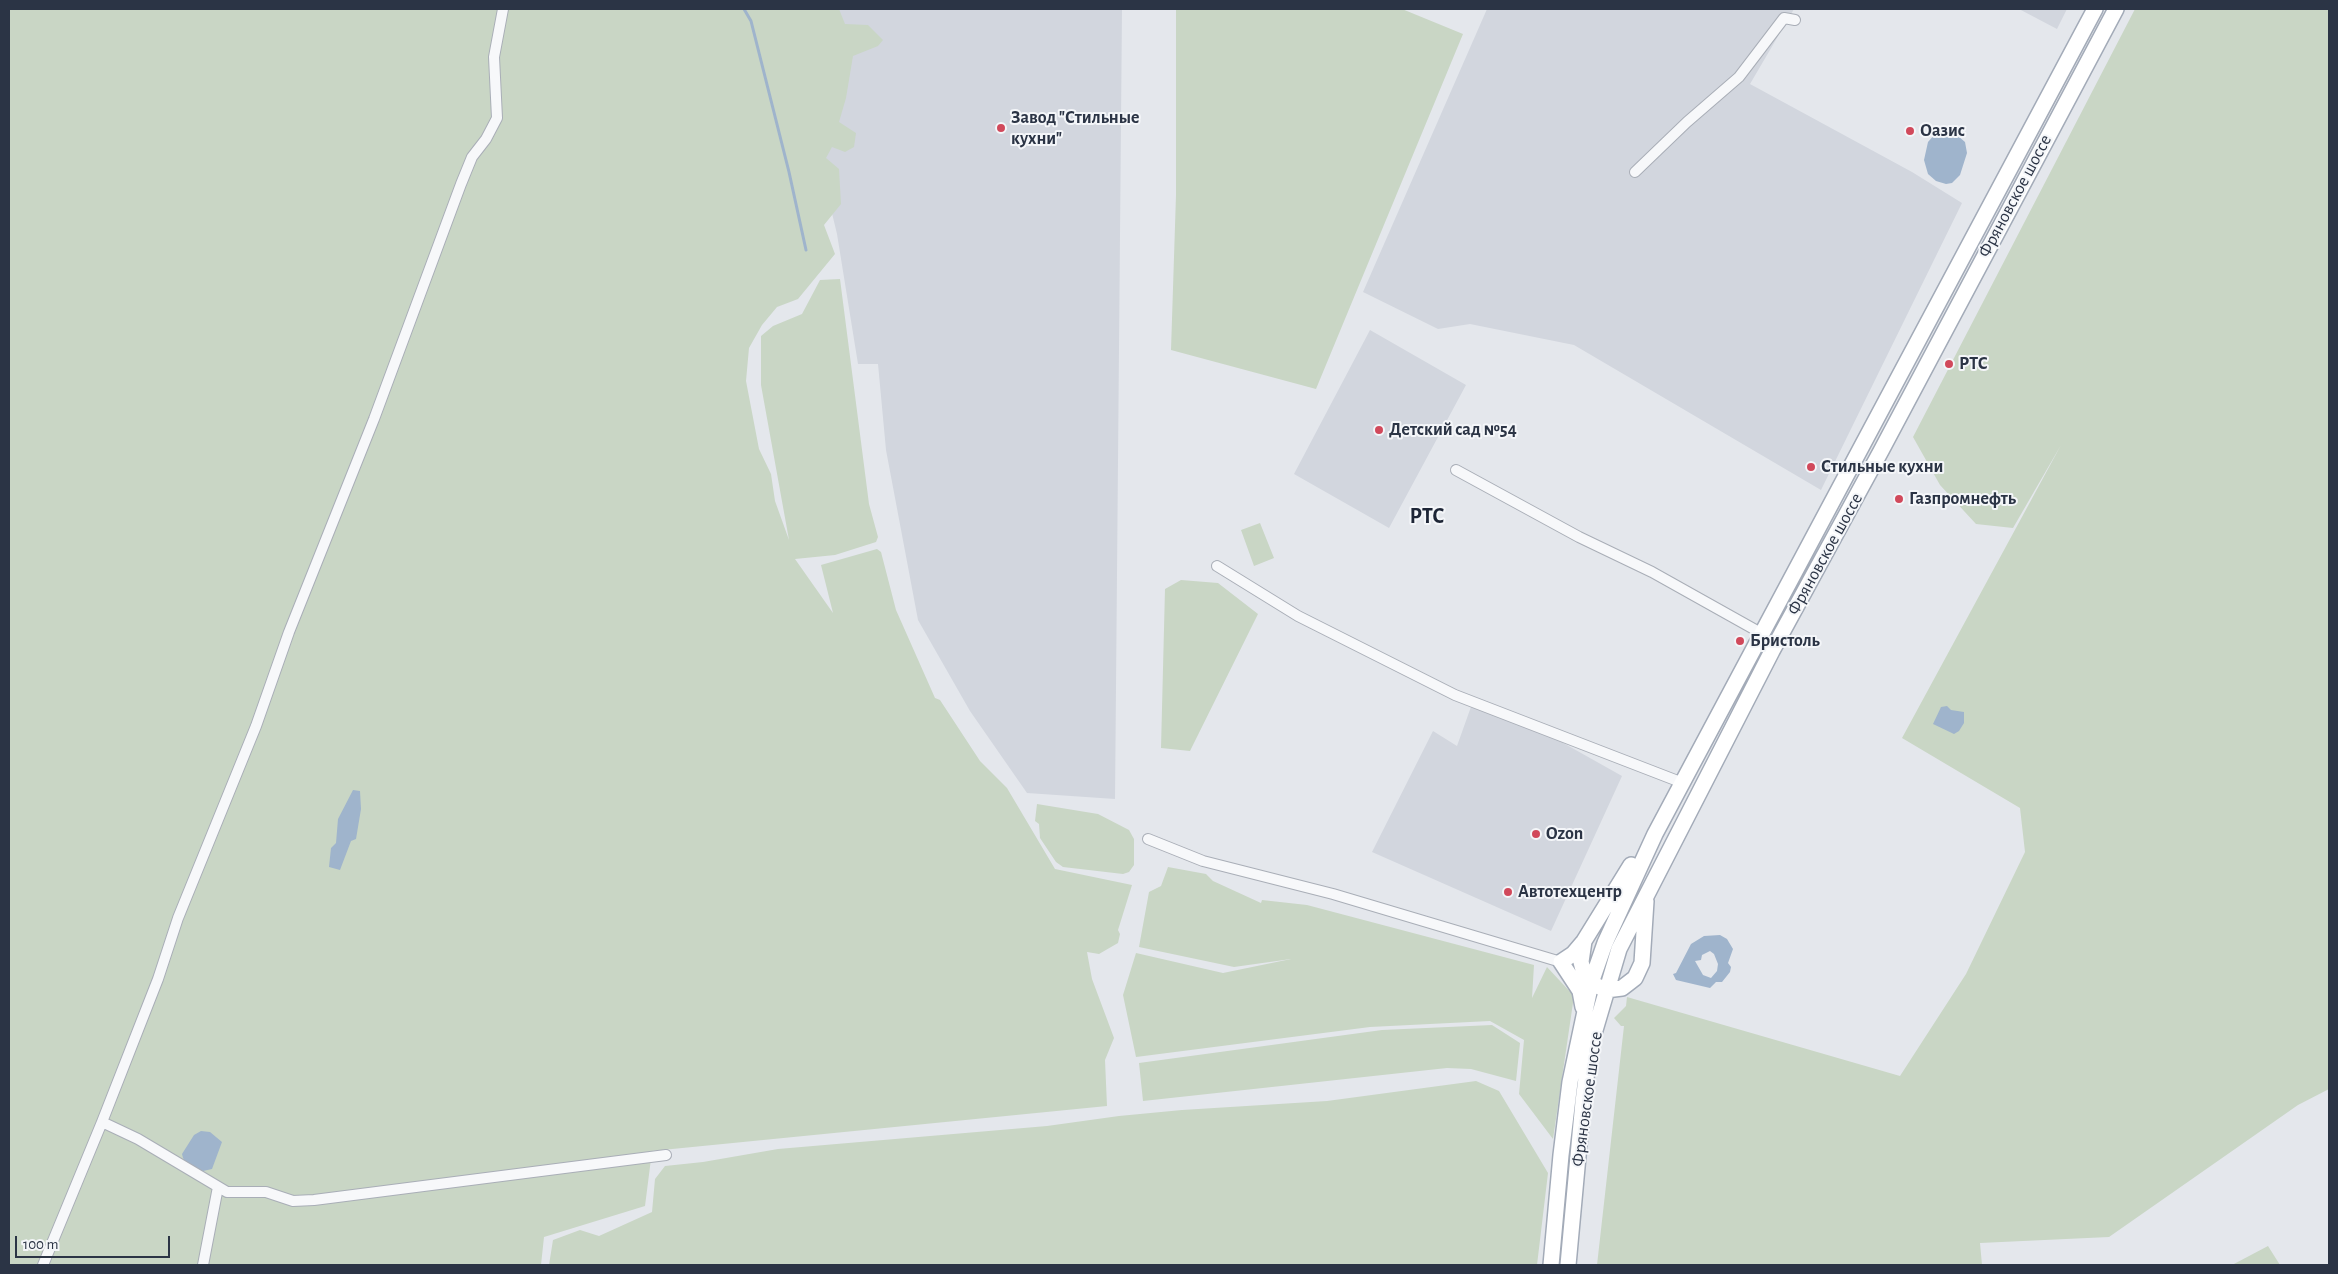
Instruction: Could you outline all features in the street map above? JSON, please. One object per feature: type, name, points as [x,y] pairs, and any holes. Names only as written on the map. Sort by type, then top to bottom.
[{"type":"main road","name":"Фряновское шоссе","points":[[1551,1265],[1570,1082],[1591,983],[1604,943],[1655,834],[1761,632],[1830,510],[2095,9]]},
{"type":"main road","name":"Фряновское шоссе","points":[[1568,1265],[1590,1047],[1619,949],[1772,651],[1881,451],[2116,9]]},
{"type":"main road","points":[[1561,962],[1573,954],[1584,941],[1628,870],[1655,834]]},
{"type":"main road","points":[[1561,962],[1591,983],[1606,990],[1622,988],[1635,978],[1644,952],[1646,895]]},
{"type":"main road","points":[[1584,941],[1581,962],[1584,973],[1591,983]]},
{"type":"main road","points":[[1561,962],[1572,976],[1580,991],[1583,1018]]},
{"type":"street","points":[[43,1265],[102,1122],[158,979],[178,918],[256,726],[289,632],[374,420],[460,184],[472,157],[486,139],[497,118],[494,57],[502,9]]},
{"type":"street","points":[[1635,172],[1687,122],[1739,77],[1784,18],[1795,20]]},
{"type":"street","points":[[1456,470],[1579,537],[1652,572],[1761,632]]},
{"type":"street","points":[[1217,566],[1298,616],[1455,695],[1682,783]]},
{"type":"street","points":[[1148,839],[1203,861],[1333,894],[1561,962]]},
{"type":"street","points":[[102,1122],[138,1139],[227,1192],[266,1192],[294,1201],[666,1155]]},
{"type":"street","points":[[203,1265],[218,1187]]},
{"type":"shaded area","points":[[783,9],[1122,9],[1115,799],[1027,793],[970,711],[918,620],[886,450],[878,364],[858,364],[837,234]]},
{"type":"shaded area","points":[[1487,9],[1794,9],[1750,84],[1912,172],[1962,203],[1821,490],[1574,345],[1470,324],[1438,329],[1363,292]]},
{"type":"shaded area","points":[[2019,9],[2067,9],[2057,29]]},
{"type":"shaded area","name":"Детский сад №54","points":[[1370,330],[1466,385],[1389,528],[1294,474]]},
{"type":"shaded area","points":[[1472,704],[1508,712],[1622,776],[1551,931],[1372,852],[1433,731],[1457,746]]},
{"type":"green space","points":[[9,9],[839,9],[845,24],[868,25],[883,40],[878,46],[853,56],[846,98],[839,122],[856,133],[854,147],[845,152],[832,147],[826,158],[839,169],[841,204],[824,225],[835,254],[798,299],[777,307],[762,325],[749,348],[746,381],[759,449],[771,474],[775,501],[789,540],[761,385],[761,336],[773,326],[802,314],[820,280],[840,279],[869,504],[878,537],[876,542],[835,555],[795,559],[833,613],[821,565],[877,549],[881,552],[896,610],[935,698],[940,700],[980,761],[1007,788],[1055,869],[1132,885],[1118,930],[1120,934],[1118,943],[1099,954],[1087,952],[1092,979],[1114,1038],[1105,1060],[1107,1106],[652,1151],[645,1206],[544,1237],[541,1265],[9,1265]]},
{"type":"green space","points":[[1176,9],[1402,9],[1463,34],[1316,389],[1171,350],[1176,195]]},
{"type":"green space","points":[[2135,9],[2329,9],[2329,1089],[2298,1105],[2109,1237],[1980,1243],[1982,1265],[1597,1265],[1624,1026],[1621,1026],[1614,1018],[1626,1006],[1627,997],[1900,1076],[1966,974],[2025,852],[2020,808],[1902,738],[2061,445],[2013,528],[1976,524],[1940,485],[1913,437]]},
{"type":"green space","points":[[1260,523],[1274,558],[1254,566],[1241,530]]},
{"type":"green space","points":[[1181,580],[1218,583],[1258,614],[1190,751],[1161,748],[1165,589]]},
{"type":"green space","points":[[1037,804],[1098,814],[1129,830],[1134,839],[1134,865],[1129,872],[1123,874],[1063,867],[1056,862],[1040,838],[1039,824],[1035,821]]},
{"type":"green space","points":[[1168,867],[1206,874],[1213,881],[1261,903],[1262,900],[1307,905],[1534,965],[1532,998],[1547,967],[1574,996],[1553,1139],[1519,1094],[1524,1040],[1490,1021],[1370,1027],[1136,1057],[1123,995],[1136,953],[1223,973],[1291,959],[1234,967],[1139,947],[1149,892],[1161,886]]},
{"type":"green space","points":[[1492,1025],[1520,1043],[1516,1081],[1471,1069],[1447,1068],[1143,1101],[1139,1063],[1382,1030]]},
{"type":"green space","points":[[1476,1081],[1499,1091],[1548,1173],[1537,1265],[549,1265],[553,1240],[580,1230],[599,1236],[652,1212],[655,1179],[665,1166],[703,1162],[778,1149],[1047,1126],[1182,1110],[1327,1101]]},
{"type":"green space","points":[[2268,1246],[2280,1265],[2232,1265]]},
{"type":"water","points":[[1945,132],[1958,136],[1965,142],[1967,153],[1960,175],[1952,183],[1946,184],[1936,181],[1928,174],[1924,160],[1928,142],[1935,134]]},
{"type":"water","points":[[1947,706],[1951,710],[1964,712],[1964,723],[1959,731],[1954,734],[1933,724],[1941,707]]},
{"type":"water","points":[[353,790],[360,791],[361,809],[356,839],[351,841],[340,870],[329,867],[331,848],[336,843],[338,819]]},
{"type":"water","points":[[1720,935],[1727,939],[1733,949],[1728,963],[1731,967],[1730,972],[1722,982],[1716,982],[1710,988],[1676,980],[1673,974],[1676,973],[1691,944],[1704,936]],"holes":[[[1710,951],[1714,954],[1718,964],[1717,971],[1711,978],[1703,975],[1695,961],[1701,960],[1702,955]]]},
{"type":"water","points":[[201,1131],[210,1132],[222,1142],[212,1169],[203,1171],[186,1163],[182,1154],[194,1135]]},
{"type":"waterway","points":[[744,9],[751,21],[789,172],[806,250]]},
{"type":"place","name":"Завод \"Стильные кухни\"","points":[[1001,128]]},
{"type":"place","name":"Оазис","points":[[1910,131]]},
{"type":"place","name":"РТС","points":[[1949,364]]},
{"type":"place","name":"Детский сад №54","points":[[1379,430]]},
{"type":"place","name":"Стильные кухни","points":[[1811,467]]},
{"type":"place","name":"Газпромнефть","points":[[1899,499]]},
{"type":"place","name":"Бристоль","points":[[1740,641]]},
{"type":"place","name":"Ozon","points":[[1536,834]]},
{"type":"place","name":"Автотехцентр","points":[[1508,892]]},
{"type":"district","name":"РТС","points":[[1427,516]]}]
